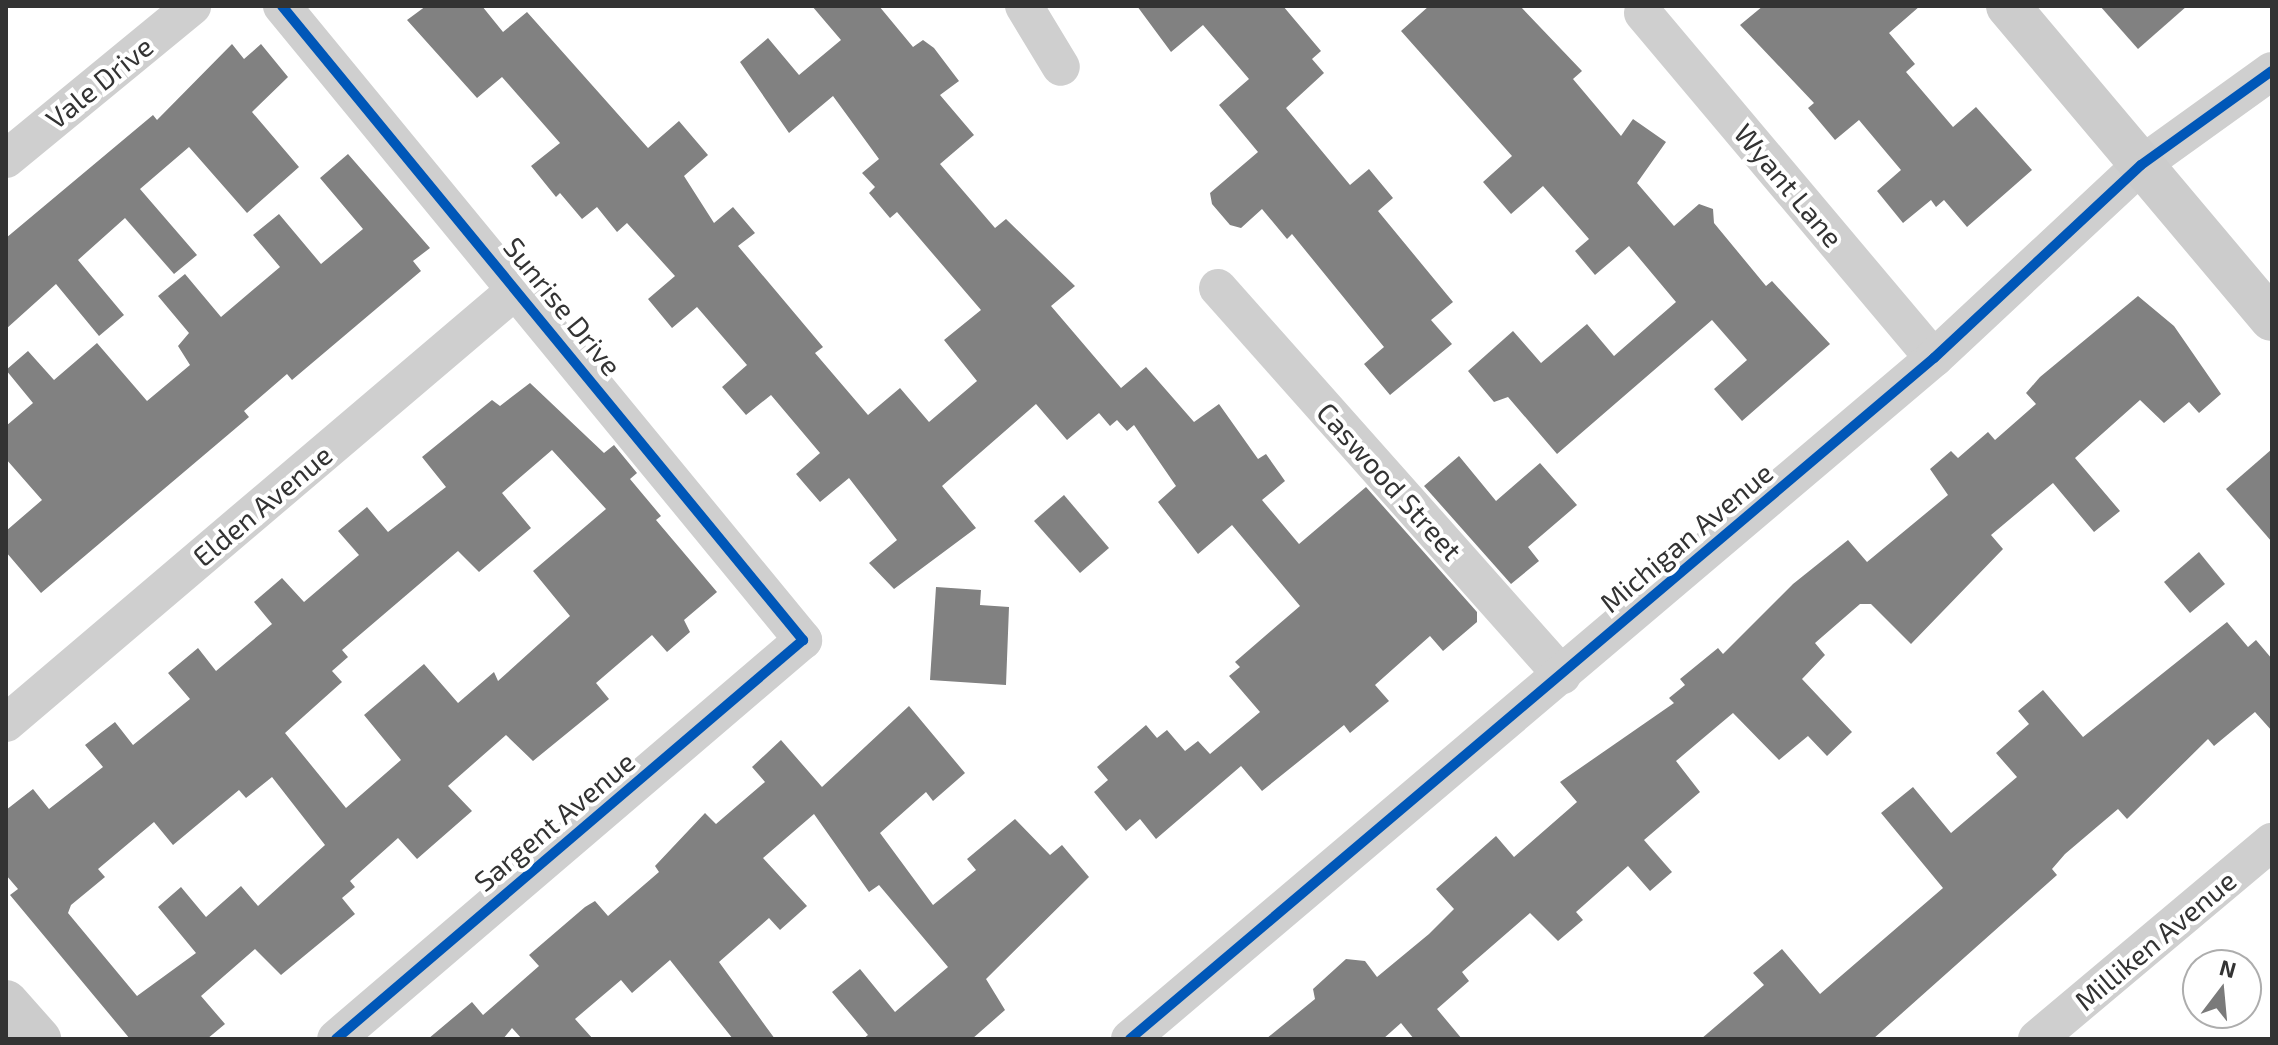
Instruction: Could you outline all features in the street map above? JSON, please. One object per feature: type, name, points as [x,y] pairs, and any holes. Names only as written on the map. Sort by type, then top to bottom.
[{"type":"street","name":"Vale Drive","points":[[6,159],[192,6]]},
{"type":"street","name":"Sunrise Drive","points":[[282,6],[518,288],[803,640]]},
{"type":"street","points":[[1024,6],[1061,67]]},
{"type":"street","points":[[2008,6],[2272,319]]},
{"type":"street","name":"Wyant Lane","points":[[1643,13],[1934,358]]},
{"type":"street","name":"Michigan Avenue","points":[[1130,1039],[1934,358],[2141,165],[2272,71]]},
{"type":"street","name":"Elden Avenue","points":[[6,723],[518,288]]},
{"type":"street","name":"Caswood Street","points":[[1218,288],[1562,675]]},
{"type":"street","name":"Sargent Avenue","points":[[336,1039],[803,640]]},
{"type":"street","name":"Milliken Avenue","points":[[2037,1039],[2272,842]]},
{"type":"street","points":[[6,1002],[39,1039]]},
{"type":"building","points":[[426,6],[482,6],[503,32],[527,12],[648,148],[679,121],[708,155],[684,176],[714,223],[733,207],[755,233],[738,246],[823,347],[815,353],[868,415],[900,388],[929,422],[977,381],[944,340],[981,310],[897,212],[890,218],[869,193],[875,187],[862,173],[879,159],[833,96],[789,133],[740,62],[768,38],[799,75],[841,40],[812,6],[879,6],[913,47],[923,40],[934,48],[959,81],[940,95],[974,135],[940,164],[995,228],[1006,219],[1075,286],[1051,306],[1121,388],[1146,367],[1194,422],[1219,404],[1258,459],[1266,454],[1285,481],[1262,500],[1299,544],[1366,487],[1477,612],[1477,622],[1443,651],[1430,636],[1375,685],[1389,701],[1350,733],[1344,725],[1262,791],[1241,766],[1156,839],[1140,819],[1126,831],[1094,792],[1108,780],[1097,767],[1146,725],[1157,738],[1167,730],[1185,751],[1198,741],[1210,754],[1260,712],[1229,676],[1240,667],[1235,662],[1300,606],[1232,525],[1198,554],[1158,502],[1176,486],[1134,425],[1127,431],[1117,420],[1110,426],[1099,413],[1067,440],[1036,404],[942,486],[976,528],[894,589],[869,563],[897,540],[849,478],[820,502],[796,474],[820,453],[771,395],[746,415],[722,387],[747,365],[697,307],[672,328],[648,299],[675,276],[627,223],[617,232],[597,207],[582,219],[560,193],[556,197],[531,166],[560,143],[502,77],[477,98],[407,20]]},
{"type":"building","points":[[1137,6],[1283,6],[1321,51],[1312,59],[1324,73],[1286,108],[1350,185],[1369,169],[1393,198],[1378,211],[1453,302],[1431,320],[1452,344],[1390,395],[1364,364],[1384,347],[1292,234],[1287,239],[1262,209],[1241,228],[1230,225],[1212,204],[1210,193],[1258,152],[1219,105],[1249,79],[1203,25],[1171,52]]},
{"type":"building","points":[[1429,6],[1520,6],[1582,71],[1573,79],[1621,136],[1633,119],[1666,142],[1637,183],[1674,226],[1699,204],[1713,209],[1714,223],[1766,286],[1772,281],[1830,344],[1742,421],[1714,389],[1747,360],[1712,320],[1557,454],[1508,397],[1494,402],[1468,371],[1513,331],[1541,363],[1587,324],[1614,356],[1676,302],[1629,246],[1595,275],[1575,251],[1589,239],[1543,186],[1511,214],[1483,182],[1512,156],[1401,31]]},
{"type":"building","points":[[1763,6],[1920,6],[1889,33],[1915,64],[1906,72],[1953,127],[1976,107],[2032,170],[1967,227],[1944,200],[1936,207],[1931,200],[1903,223],[1877,191],[1901,170],[1859,120],[1835,140],[1808,108],[1814,103],[1740,25]]},
{"type":"building","points":[[2100,6],[2187,6],[2138,49]]},
{"type":"building","points":[[232,44],[244,59],[261,44],[288,77],[252,112],[299,167],[247,213],[189,147],[140,189],[197,255],[174,274],[125,218],[78,260],[124,315],[99,336],[56,284],[6,329],[6,238],[153,115],[157,120]]},
{"type":"building","points":[[348,154],[430,248],[413,261],[421,271],[292,380],[287,374],[244,411],[249,417],[41,593],[6,552],[6,531],[42,500],[6,459],[6,426],[33,403],[6,370],[28,351],[54,380],[97,343],[147,401],[190,365],[178,346],[189,333],[158,296],[185,274],[221,317],[280,267],[253,235],[279,214],[321,264],[363,229],[320,178]]},
{"type":"building","points":[[2138,296],[2174,326],[2221,394],[2199,413],[2189,402],[2164,423],[2140,400],[2075,458],[2120,511],[2094,532],[2053,483],[1991,535],[2003,549],[1911,644],[1871,604],[1860,604],[1815,643],[1825,655],[1802,679],[1852,732],[1827,756],[1808,736],[1779,760],[1733,713],[1676,761],[1700,792],[1644,840],[1672,872],[1650,891],[1628,866],[1576,912],[1583,920],[1558,941],[1530,913],[1462,972],[1469,981],[1437,1009],[1462,1039],[1414,1039],[1401,1023],[1383,1039],[1266,1039],[1315,999],[1313,989],[1346,959],[1365,961],[1377,977],[1429,934],[1454,909],[1436,889],[1496,836],[1514,857],[1577,802],[1560,782],[1674,703],[1669,698],[1685,685],[1680,679],[1718,648],[1723,654],[1793,584],[1848,540],[1867,562],[1948,495],[1930,469],[1951,451],[1958,458],[1988,432],[1995,440],[2036,404],[2026,393],[2040,377]]},
{"type":"building","points":[[530,383],[604,453],[614,445],[637,473],[630,479],[661,516],[656,520],[717,592],[684,620],[690,632],[667,652],[652,635],[596,683],[609,699],[533,761],[506,735],[448,786],[472,811],[417,859],[398,838],[350,881],[355,887],[342,898],[355,914],[281,975],[255,949],[201,996],[225,1024],[207,1039],[130,1039],[10,895],[18,889],[6,875],[6,810],[33,789],[49,809],[103,767],[85,745],[115,722],[133,745],[190,699],[168,673],[198,648],[216,671],[272,624],[254,602],[282,578],[304,602],[359,555],[338,531],[367,507],[388,532],[446,487],[422,457],[492,400],[500,406]],"holes":[[[552,450],[606,509],[533,571],[570,616],[498,681],[494,672],[458,703],[424,664],[364,715],[401,760],[346,808],[285,733],[342,682],[332,671],[348,657],[342,650],[458,551],[479,572],[531,528],[502,493]],[[272,777],[325,845],[258,906],[241,886],[206,917],[181,887],[158,907],[196,953],[137,996],[68,913],[71,905],[105,877],[98,869],[154,822],[173,845],[239,790],[246,798]]]},
{"type":"building","points":[[2272,449],[2272,542],[2226,489]]},
{"type":"building","points":[[1459,456],[1496,501],[1540,463],[1577,505],[1528,547],[1539,561],[1511,584],[1424,486]]},
{"type":"building","points":[[1064,495],[1109,548],[1080,573],[1034,521]]},
{"type":"building","points":[[2199,552],[2225,584],[2190,613],[2164,582]]},
{"type":"building","points":[[936,587],[981,590],[980,605],[1009,607],[1006,685],[930,680]]},
{"type":"building","points":[[2227,622],[2248,647],[2256,640],[2272,659],[2272,731],[2255,712],[2214,746],[2208,739],[2127,819],[2118,809],[2065,854],[2052,869],[2057,875],[1873,1039],[1701,1039],[1764,985],[1753,973],[1782,949],[1820,994],[1943,888],[1881,813],[1913,787],[1951,833],[2017,777],[1996,753],[2029,724],[2018,711],[2043,690],[2083,737]]},
{"type":"building","points":[[909,706],[965,773],[933,801],[926,792],[880,833],[933,905],[976,870],[967,859],[1015,819],[1050,855],[1062,845],[1089,877],[986,979],[1005,1010],[972,1039],[863,1039],[868,1035],[832,992],[860,969],[895,1012],[948,967],[879,885],[869,892],[814,814],[763,858],[807,906],[780,930],[769,918],[719,962],[775,1039],[733,1039],[670,960],[632,993],[621,980],[575,1019],[593,1039],[522,1039],[512,1028],[503,1039],[428,1039],[472,1002],[483,1015],[539,966],[529,955],[585,907],[595,901],[608,916],[659,872],[655,866],[705,813],[716,824],[765,782],[752,767],[781,740],[822,787]]},
{"type":"cycle path","points":[[282,6],[803,640],[336,1039]]},
{"type":"cycle path","points":[[1130,1039],[1934,358],[2141,165],[2272,71]]}]
